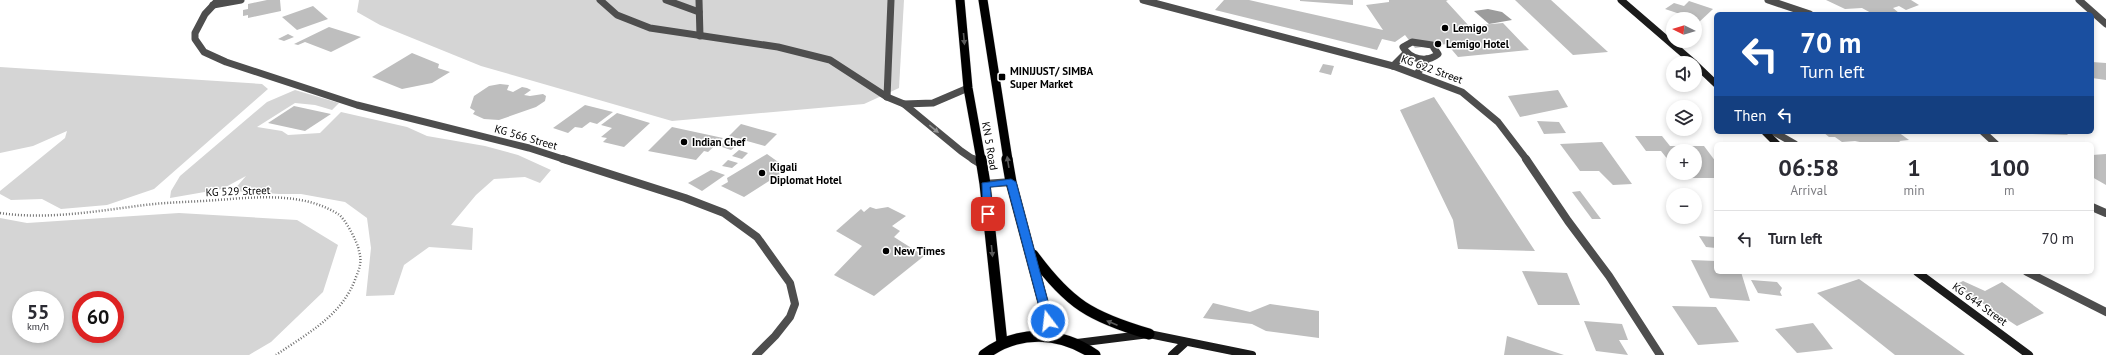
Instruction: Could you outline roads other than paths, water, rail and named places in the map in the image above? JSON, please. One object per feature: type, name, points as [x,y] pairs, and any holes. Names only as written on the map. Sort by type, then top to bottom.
[{"type":"main road","name":"KN 5 Road","points":[[960,0],[968,88],[985,184],[1002,343]]},
{"type":"main road","name":"KN 5 Road","points":[[983,0],[1011,182],[1052,336]]},
{"type":"main road","points":[[1621,0],[1685,56]]},
{"type":"main road","points":[[1702,71],[1714,82]]},
{"type":"main road","points":[[1767,134],[1775,142]]},
{"type":"main road","points":[[1028,248],[1066,296],[1084,311],[1116,325],[1149,334],[1185,343],[1252,355]]},
{"type":"main road","name":"KG 644 Street","points":[[1920,274],[2029,355]]},
{"type":"main road","points":[[1077,343],[1149,334]]},
{"type":"main road","points":[[984,355],[1002,343],[1035,335],[1052,336],[1077,343],[1095,355]]},
{"type":"main road","points":[[1172,355],[1185,343]]},
{"type":"street","points":[[216,2],[241,0]]},
{"type":"street","points":[[600,0],[617,15],[630,22],[671,33],[778,47],[817,55],[830,60],[887,97],[904,104],[961,151],[981,164]]},
{"type":"street","points":[[666,0],[699,12]]},
{"type":"street","points":[[699,0],[700,36]]},
{"type":"street","points":[[887,97],[891,0]]},
{"type":"street","name":"KG 622 Street","points":[[1143,0],[1393,66],[1462,92],[1498,122],[1609,276],[1660,355]]},
{"type":"street","points":[[1768,0],[1804,12]]},
{"type":"street","points":[[2079,0],[2092,12]]},
{"type":"street","name":"KG 566 Street","points":[[216,2],[205,14],[195,33],[195,39],[204,52],[226,62],[357,105],[529,148],[685,198],[724,213],[757,237],[790,283],[793,294],[795,304],[790,317],[775,336],[756,355]]},
{"type":"street","points":[[2094,13],[2106,24]]},
{"type":"street","points":[[1418,41],[1429,43],[1437,48],[1438,54],[1427,59],[1416,58],[1406,53],[1403,47],[1408,43],[1418,41]]},
{"type":"street","points":[[1393,66],[1406,53]]},
{"type":"street","points":[[1417,74],[1427,59]]},
{"type":"street","points":[[904,104],[933,103],[968,88]]},
{"type":"street","points":[[1778,134],[1792,142]]},
{"type":"street","points":[[1985,134],[1994,142]]},
{"type":"street","points":[[985,184],[1011,182]]},
{"type":"street","points":[[2094,208],[2106,213]]},
{"type":"street","points":[[2031,274],[2106,312]]},
{"type":"place","name":"Lemigo","points":[[1445,28]]},
{"type":"place","name":"Lemigo Hotel","points":[[1438,44]]},
{"type":"place","name":"MINIJUST/ SIMBA Super Market","points":[[1002,77]]},
{"type":"place","name":"Indian Chef","points":[[684,142]]},
{"type":"place","name":"Kigali Diplomat Hotel","points":[[762,173]]},
{"type":"place","name":"New Times","points":[[886,251]]}]
